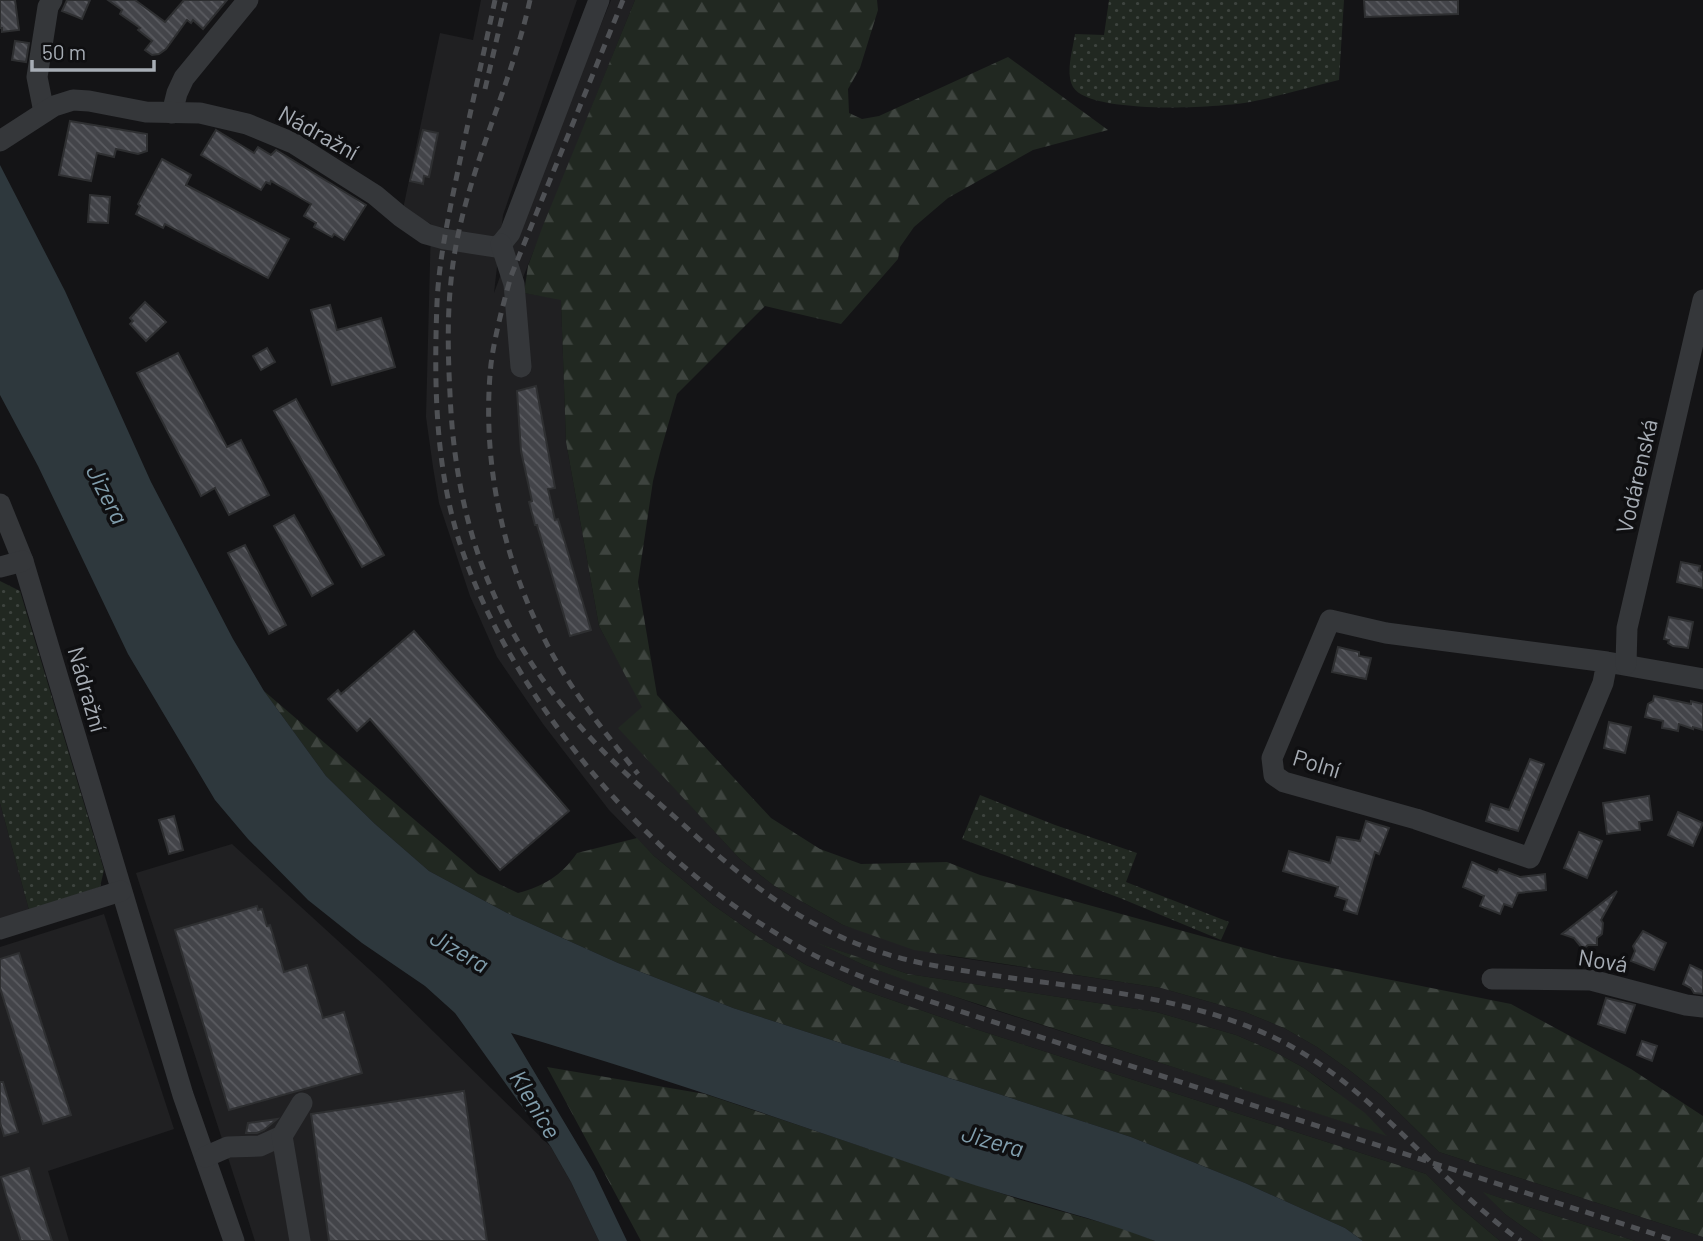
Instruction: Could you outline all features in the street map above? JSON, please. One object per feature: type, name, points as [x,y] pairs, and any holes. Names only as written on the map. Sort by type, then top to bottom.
[{"type":"street","points":[[521,368],[514,284],[501,244],[510,233],[599,0]]},
{"type":"street","points":[[44,112],[37,77],[49,2]]},
{"type":"street","points":[[172,113],[184,78],[241,3]]},
{"type":"street","name":"Nádražní","points":[[0,141],[64,102],[81,100],[146,112],[212,115],[247,124],[283,138],[371,192],[426,234],[488,247],[501,244]]},
{"type":"street","name":"Vodárenská","points":[[1616,663],[1628,628],[1703,300]]},
{"type":"street","name":"Nádražní","points":[[0,504],[23,561],[183,1095],[234,1241]]},
{"type":"street","points":[[0,568],[23,561]]},
{"type":"street","name":"Polní","points":[[1616,663],[1603,683],[1530,858],[1416,819],[1284,782],[1274,775],[1272,758],[1330,620],[1386,633],[1616,663],[1703,679]]},
{"type":"street","points":[[0,929],[121,891]]},
{"type":"street","name":"Nová","points":[[1493,979],[1591,980],[1703,1007]]},
{"type":"street","points":[[205,1157],[228,1147],[260,1146],[282,1136],[302,1103]]},
{"type":"street","points":[[282,1136],[300,1241]]},
{"type":"shaded area","points":[[481,0],[577,0],[503,215],[494,293],[611,0],[635,0],[522,280],[524,293],[561,299],[566,442],[599,626],[643,707],[619,728],[740,859],[773,885],[843,925],[949,956],[1161,988],[1245,1012],[1284,1028],[1348,1069],[1381,1095],[1439,1152],[1703,1237],[1703,1241],[1635,1241],[1485,1193],[1505,1214],[1543,1241],[1500,1241],[1426,1174],[975,1029],[857,988],[806,965],[760,938],[713,905],[654,856],[609,810],[543,724],[497,657],[470,596],[439,503],[426,417],[431,224],[403,209],[440,33],[473,40]],"holes":[[[822,945],[908,974],[1156,1012],[1236,1035],[1304,1068],[1386,1135],[982,1006],[866,966]]]},
{"type":"shaded area","points":[[0,803],[29,910],[0,919]]},
{"type":"shaded area","points":[[232,844],[382,981],[551,1147],[599,1241],[255,1241],[136,873]]},
{"type":"shaded area","points":[[104,914],[174,1129],[48,1171],[69,1241],[0,1241],[0,947]]},
{"type":"green space","points":[[635,0],[877,0],[878,10],[860,68],[848,89],[849,113],[862,119],[879,116],[1008,57],[1108,130],[1033,150],[948,198],[914,227],[900,247],[898,259],[841,324],[765,306],[677,394],[653,481],[638,582],[657,695],[771,818],[820,849],[861,864],[947,862],[980,875],[1277,957],[1511,1004],[1631,1069],[1703,1116],[1703,1237],[1439,1152],[1381,1095],[1348,1069],[1284,1028],[1245,1012],[1161,988],[914,950],[843,925],[773,885],[740,859],[618,728],[642,707],[599,626],[566,442],[561,300],[524,293],[528,266],[542,228]]},
{"type":"green space","points":[[1109,0],[1344,0],[1339,80],[1250,102],[1212,106],[1128,106],[1084,96],[1073,87],[1070,75],[1075,34],[1104,35]]},
{"type":"green space","points":[[0,581],[20,591],[104,870],[100,887],[29,910],[0,803]]},
{"type":"green space","points":[[264,691],[478,874],[518,893],[551,879],[565,868],[577,853],[637,838],[654,856],[713,905],[760,938],[806,965],[857,988],[975,1029],[1426,1174],[1500,1241],[1363,1241],[1345,1228],[1245,1183],[1131,1137],[733,1008],[618,963],[507,913],[429,871],[326,776]]},
{"type":"green space","points":[[980,795],[1055,825],[1137,853],[1126,882],[1229,922],[1221,940],[1120,898],[962,839]]},
{"type":"green space","points":[[817,943],[908,974],[1156,1012],[1236,1035],[1304,1068],[1365,1113],[1387,1136],[919,985],[866,966]]},
{"type":"green space","points":[[547,1067],[705,1094],[1021,1200],[1128,1230],[1155,1241],[641,1241]]},
{"type":"green space","points":[[1483,1192],[1635,1241],[1543,1241],[1505,1214]]},
{"type":"water","points":[[0,165],[65,291],[151,482],[233,639],[264,691],[326,776],[429,871],[507,913],[618,963],[733,1008],[1131,1137],[1245,1183],[1345,1228],[1363,1241],[1155,1241],[1108,1224],[962,1181],[681,1086],[511,1033],[594,1172],[627,1241],[599,1241],[551,1147],[455,1013],[425,986],[362,943],[308,900],[248,839],[215,800],[128,654],[38,466],[0,395]]},
{"type":"building","points":[[0,0],[15,0],[19,30],[2,32]]},
{"type":"building","points":[[67,0],[90,0],[82,19],[62,11]]},
{"type":"building","points":[[108,0],[135,0],[165,22],[184,0],[227,0],[203,29],[193,20],[191,23],[187,20],[166,49],[152,55],[145,50],[152,41],[138,30],[140,28],[120,14],[122,10]]},
{"type":"building","points":[[1364,0],[1458,0],[1458,14],[1365,17]]},
{"type":"building","points":[[15,41],[29,43],[26,62],[12,60]]},
{"type":"building","points":[[70,121],[147,134],[147,151],[138,154],[116,149],[114,157],[97,153],[91,181],[59,175]]},
{"type":"building","points":[[216,130],[254,153],[258,147],[271,155],[276,150],[366,205],[344,240],[314,227],[316,223],[304,216],[311,204],[271,181],[270,184],[266,182],[261,190],[201,155]]},
{"type":"building","points":[[423,130],[438,133],[429,177],[424,176],[423,184],[410,181]]},
{"type":"building","points":[[162,159],[191,175],[186,185],[289,239],[268,278],[165,224],[163,228],[136,214],[140,206],[138,204]]},
{"type":"building","points":[[90,195],[110,197],[108,223],[88,222]]},
{"type":"building","points":[[145,302],[166,322],[146,341],[130,324],[133,321],[130,318]]},
{"type":"building","points":[[330,305],[337,330],[381,318],[395,367],[332,385],[311,310]]},
{"type":"building","points":[[267,348],[275,362],[261,370],[253,356]]},
{"type":"building","points":[[178,353],[227,447],[241,440],[269,495],[229,515],[215,488],[201,496],[137,373]]},
{"type":"building","points":[[536,386],[555,488],[548,489],[555,520],[558,519],[591,630],[570,636],[535,525],[521,451],[517,391]]},
{"type":"building","points":[[296,399],[384,555],[362,567],[274,411]]},
{"type":"building","points":[[294,515],[333,584],[312,596],[274,526]]},
{"type":"building","points":[[245,545],[286,625],[269,634],[228,553]]},
{"type":"building","points":[[1681,562],[1700,566],[1699,571],[1703,572],[1703,588],[1677,582]]},
{"type":"building","points":[[1669,617],[1693,622],[1688,648],[1673,646],[1668,643],[1669,640],[1664,639]]},
{"type":"building","points":[[414,631],[569,811],[500,870],[370,719],[357,731],[328,699],[338,690],[341,694]]},
{"type":"building","points":[[1338,647],[1371,658],[1366,679],[1332,672]]},
{"type":"building","points":[[1654,696],[1703,704],[1703,730],[1679,724],[1678,731],[1662,728],[1663,721],[1645,717],[1648,704],[1653,701]]},
{"type":"building","points":[[1609,722],[1631,727],[1625,753],[1604,748]]},
{"type":"building","points":[[1530,759],[1544,764],[1518,831],[1486,821],[1491,804],[1509,810]]},
{"type":"building","points":[[1649,796],[1652,820],[1639,822],[1640,830],[1607,834],[1603,803]]},
{"type":"building","points":[[1678,812],[1703,823],[1693,846],[1668,835]]},
{"type":"building","points":[[174,816],[183,850],[169,854],[159,820]]},
{"type":"building","points":[[1366,821],[1389,828],[1379,854],[1375,852],[1357,914],[1344,910],[1347,900],[1335,896],[1338,887],[1283,871],[1289,851],[1330,863],[1337,837],[1360,841]]},
{"type":"building","points":[[1579,832],[1602,841],[1587,878],[1564,868]]},
{"type":"building","points":[[1472,862],[1497,873],[1499,869],[1520,877],[1545,874],[1546,890],[1518,893],[1512,907],[1504,904],[1500,914],[1480,906],[1484,896],[1463,887]]},
{"type":"building","points":[[1617,891],[1601,920],[1602,934],[1597,938],[1597,945],[1588,945],[1583,949],[1574,938],[1562,934]]},
{"type":"building","points":[[257,906],[258,910],[262,909],[267,926],[270,925],[284,972],[307,965],[323,1018],[344,1012],[362,1073],[229,1110],[175,930]]},
{"type":"building","points":[[1643,931],[1666,943],[1654,970],[1631,961],[1635,951],[1633,946]]},
{"type":"building","points":[[19,953],[71,1115],[43,1124],[0,988],[0,959]]},
{"type":"building","points":[[1690,965],[1703,971],[1703,994],[1694,993],[1683,984]]},
{"type":"building","points":[[1606,998],[1635,1005],[1625,1033],[1598,1024]]},
{"type":"building","points":[[1642,1041],[1657,1046],[1652,1061],[1637,1055]]},
{"type":"building","points":[[0,1082],[3,1082],[18,1132],[4,1136],[0,1122]]},
{"type":"building","points":[[464,1091],[487,1241],[329,1241],[311,1114]]},
{"type":"building","points":[[277,1119],[264,1130],[246,1133],[248,1123]]},
{"type":"building","points":[[29,1168],[52,1241],[21,1241],[7,1198],[1,1177]]},
{"type":"railway","points":[[495,0],[451,203],[440,269],[436,390],[444,478],[457,534],[473,580],[495,626],[520,672],[550,717],[616,800],[652,837],[717,893],[794,944],[851,972],[978,1017],[1676,1241]]},
{"type":"railway","points":[[485,89],[506,0]]},
{"type":"railway","points":[[530,0],[510,70],[474,174],[456,245],[449,309],[450,394],[454,446],[462,495],[474,542],[490,586],[511,629],[536,670],[566,710],[619,767],[724,860],[771,897],[822,928],[850,941],[907,960],[1171,1003],[1207,1012],[1275,1038],[1343,1081],[1460,1190],[1521,1241]]},
{"type":"railway","points":[[623,0],[511,276],[491,364],[489,437],[499,510],[519,581],[533,615],[569,681],[638,774]]},
{"type":"water label","name":"Jizera","points":[[108,494]]},
{"type":"water label","name":"Jizera","points":[[460,950]]},
{"type":"water label","name":"Klenice","points":[[536,1104]]},
{"type":"water label","name":"Jizera","points":[[993,1140]]}]
